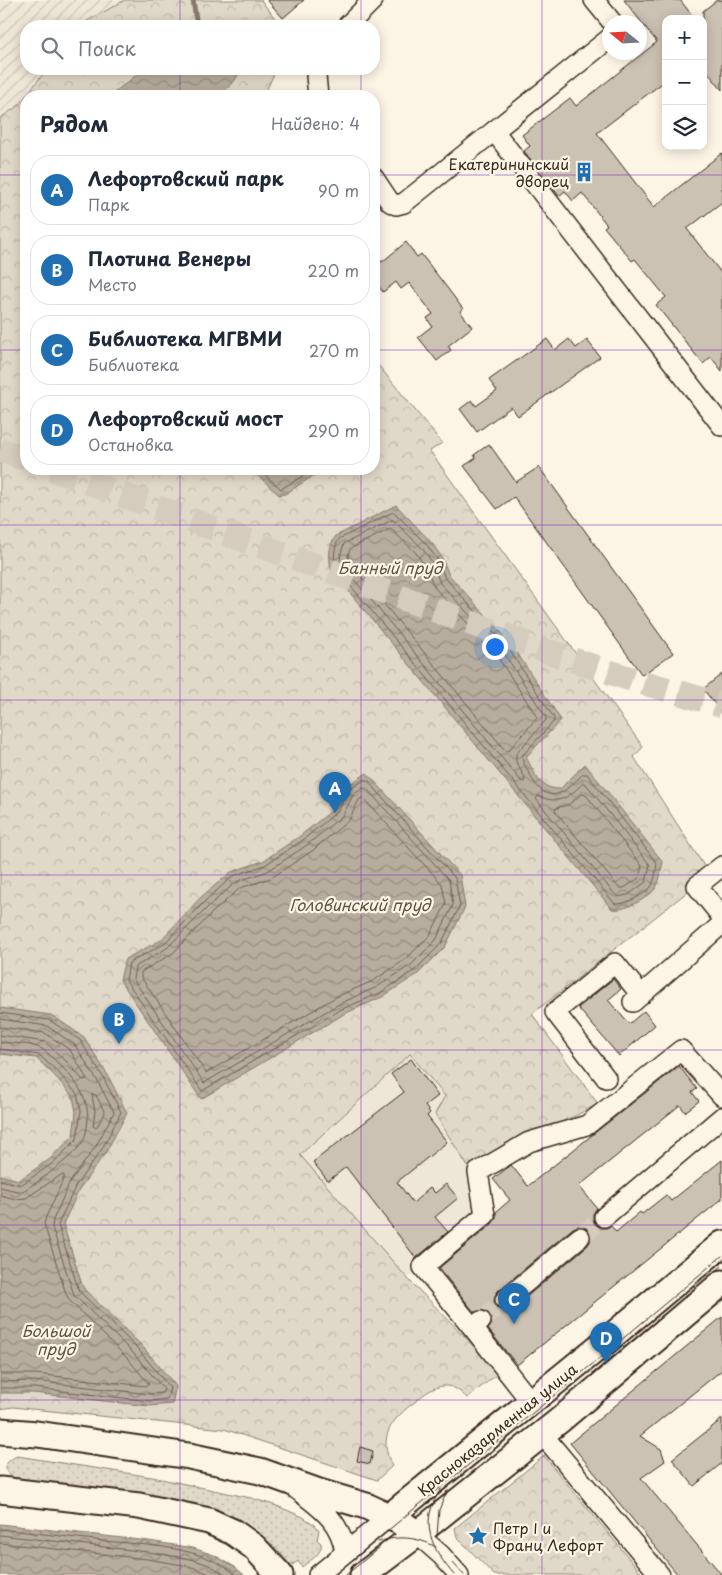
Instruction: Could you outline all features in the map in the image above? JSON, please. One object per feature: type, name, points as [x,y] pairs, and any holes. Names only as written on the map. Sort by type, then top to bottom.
[{"type":"main road","name":"Красноказарменная улица","points":[[389,1517],[722,1244]]},
{"type":"main road","name":"Красноказарменная улица","points":[[370,1573],[542,1434],[722,1283]]},
{"type":"main road","points":[[0,1430],[189,1456],[260,1471],[340,1499],[366,1506],[417,1534]]},
{"type":"main road","points":[[0,1448],[6,1441],[37,1434]]},
{"type":"main road","points":[[0,1480],[11,1491],[139,1506],[209,1521],[233,1532],[254,1547],[280,1575]]},
{"type":"street","points":[[353,20],[373,0]]},
{"type":"street","points":[[594,0],[606,15]]},
{"type":"street","points":[[380,187],[390,202],[396,205],[404,203],[602,44]]},
{"type":"street","points":[[316,75],[317,90]]},
{"type":"street","points":[[494,131],[722,426]]},
{"type":"street","points":[[722,866],[697,886],[722,917]]},
{"type":"street","points":[[606,1078],[555,1012],[615,963],[637,999],[722,924]]},
{"type":"street","points":[[531,1402],[477,1324],[423,1267],[485,1215],[478,1172],[529,1142],[587,1125],[681,1050],[722,1096]]},
{"type":"street","points":[[604,1217],[722,1117]]},
{"type":"street","points":[[506,1300],[580,1237]]},
{"type":"street","points":[[542,1434],[660,1575]]},
{"type":"street","points":[[287,1481],[334,1522],[343,1539],[345,1552]]},
{"type":"street","name":"Красноказарменная улица","points":[[318,1575],[389,1517]]},
{"type":"street","points":[[417,1534],[441,1555],[459,1575]]},
{"type":"shaded area","points":[[0,0],[125,0],[90,20],[20,20],[20,75],[42,75],[31,90],[20,90],[20,103],[0,118]]},
{"type":"shaded area","points":[[411,1054],[445,1096],[435,1114],[470,1170],[482,1216],[408,1279],[300,1155]]},
{"type":"green space","points":[[125,0],[261,0],[276,20],[89,20]]},
{"type":"green space","points":[[42,75],[273,75],[267,90],[31,90]]},
{"type":"green space","points":[[20,103],[20,475],[380,475],[380,367],[442,443],[430,451],[643,747],[634,757],[706,869],[686,893],[532,1014],[598,1104],[470,1170],[435,1114],[445,1096],[410,1054],[300,1155],[408,1279],[500,1372],[467,1398],[450,1386],[443,1386],[429,1391],[407,1408],[389,1429],[386,1446],[392,1466],[377,1480],[224,1429],[13,1407],[0,1409],[0,118]]},
{"type":"green space","points":[[17,1456],[152,1477],[251,1498],[277,1506],[303,1517],[315,1525],[319,1530],[317,1540],[321,1543],[321,1547],[315,1556],[302,1567],[298,1561],[291,1566],[279,1551],[264,1538],[249,1527],[215,1510],[197,1504],[153,1496],[124,1494],[18,1479],[6,1471],[8,1462]]},
{"type":"green space","points":[[544,1456],[643,1575],[494,1575],[457,1537],[455,1528]]},
{"type":"water","points":[[136,75],[238,75],[225,90],[118,90]]},
{"type":"water","points":[[257,475],[315,475],[285,494],[279,495]]},
{"type":"water","name":"Банный пруд","points":[[396,505],[430,541],[441,556],[449,575],[510,642],[561,720],[526,757],[535,775],[547,786],[560,789],[585,764],[663,862],[657,886],[652,893],[629,906],[612,909],[331,570],[330,552],[336,536]]},
{"type":"water","name":"Головинский пруд","points":[[367,773],[460,875],[465,907],[445,947],[418,974],[382,997],[344,1014],[201,1099],[120,980],[125,959],[161,940],[201,897],[231,872],[263,861],[300,836],[335,808],[345,787]]},
{"type":"water","name":"Большой пруд","points":[[0,1008],[51,1015],[84,1037],[107,1074],[127,1113],[106,1152],[80,1188],[63,1224],[83,1288],[142,1346],[176,1386],[172,1404],[149,1406],[33,1393],[0,1393],[0,1175],[19,1180],[50,1159],[73,1136],[76,1112],[73,1097],[36,1058],[0,1054]]},
{"type":"water","points":[[0,1524],[149,1541],[193,1548],[214,1555],[235,1567],[244,1575],[0,1575]]},
{"type":"building","points":[[267,0],[304,0],[283,18]]},
{"type":"building","name":"Екатерининский дворец","points":[[624,0],[680,0],[692,15],[662,15],[662,83],[597,133],[654,207],[722,153],[722,202],[687,229],[722,274],[722,371],[711,357],[703,364],[656,305],[666,297],[635,259],[632,261],[604,227],[607,225],[582,193],[573,201],[565,191],[559,196],[524,151],[530,146],[522,135],[570,98],[576,106],[634,60],[647,60],[647,50],[657,42],[647,29],[647,15],[636,15]]},
{"type":"building","points":[[717,0],[722,0],[722,90],[707,71],[707,15],[703,15],[703,11]]},
{"type":"building","points":[[406,242],[417,257],[421,254],[463,309],[460,311],[472,327],[448,346],[451,350],[437,361],[418,337],[432,326],[427,318],[433,314],[409,283],[401,289],[396,282],[383,292],[380,288],[380,259],[382,262]]},
{"type":"building","points":[[547,339],[555,350],[569,339],[576,348],[587,340],[600,357],[518,416],[511,407],[477,432],[460,409],[472,400],[476,406],[497,391],[489,380]]},
{"type":"building","points":[[489,444],[516,482],[539,467],[673,653],[642,675],[514,497],[497,509],[464,466],[476,458],[474,455]]},
{"type":"building","points":[[722,674],[722,713],[703,689]]},
{"type":"building","points":[[613,979],[621,989],[608,1000],[629,1024],[644,1011],[655,1025],[619,1056],[578,1008]]},
{"type":"building","points":[[411,1059],[438,1096],[425,1106],[430,1113],[427,1116],[447,1142],[397,1182],[413,1203],[430,1188],[435,1193],[446,1184],[458,1198],[435,1217],[448,1232],[416,1258],[346,1167],[328,1181],[313,1162],[404,1092],[391,1074]]},
{"type":"building","points":[[679,1066],[697,1089],[692,1092],[699,1101],[685,1112],[680,1105],[579,1186],[597,1208],[593,1214],[595,1224],[601,1228],[611,1226],[616,1232],[640,1212],[642,1214],[666,1195],[671,1201],[722,1160],[722,1199],[517,1365],[488,1329],[492,1324],[490,1314],[484,1310],[474,1312],[439,1268],[492,1224],[496,1218],[496,1212],[510,1200],[493,1179],[511,1165],[528,1186]],"holes":[[[578,1226],[589,1230],[591,1236],[587,1246],[512,1309],[506,1311],[497,1308],[494,1301],[498,1291],[573,1228]]]},
{"type":"building","points":[[722,1317],[722,1370],[640,1436],[661,1449],[665,1461],[641,1478],[722,1575],[678,1575],[570,1443]]},
{"type":"building","points":[[722,1419],[722,1463],[694,1486],[672,1459]]},
{"type":"building","points":[[360,1447],[373,1451],[370,1464],[357,1461]]},
{"type":"waterway","points":[[193,0],[196,20]]},
{"type":"tunnel","points":[[0,450],[20,457]]},
{"type":"tunnel","points":[[68,475],[558,655],[634,680],[722,705]]},
{"type":"tunnel","points":[[580,1237],[604,1217]]},
{"type":"tunnel","points":[[481,1321],[505,1300]]},
{"type":"tram line","points":[[334,1575],[722,1256]]},
{"type":"tram line","points":[[593,1373],[722,1266]]},
{"type":"tram line","points":[[441,1489],[430,1513],[430,1534],[439,1555],[454,1575]]},
{"type":"tram line","points":[[437,1536],[439,1510],[447,1491]]},
{"type":"tram line","points":[[378,1542],[393,1538],[408,1538],[436,1547]]},
{"type":"tram line","points":[[346,1575],[380,1547]]},
{"type":"tram line","points":[[452,1562],[464,1575]]},
{"type":"place","name":"Екатерининский дворец","points":[[584,172]]},
{"type":"place","name":"Лефортовский парк","points":[[335,813]]},
{"type":"place","name":"Плотина Венеры","points":[[119,1044]]},
{"type":"place","name":"Библиотека МГВМИ","points":[[514,1324]]},
{"type":"place","name":"Лефортовский мост","points":[[606,1363]]},
{"type":"place","name":"Петр I и Франц Лефорт","points":[[478,1536]]}]
